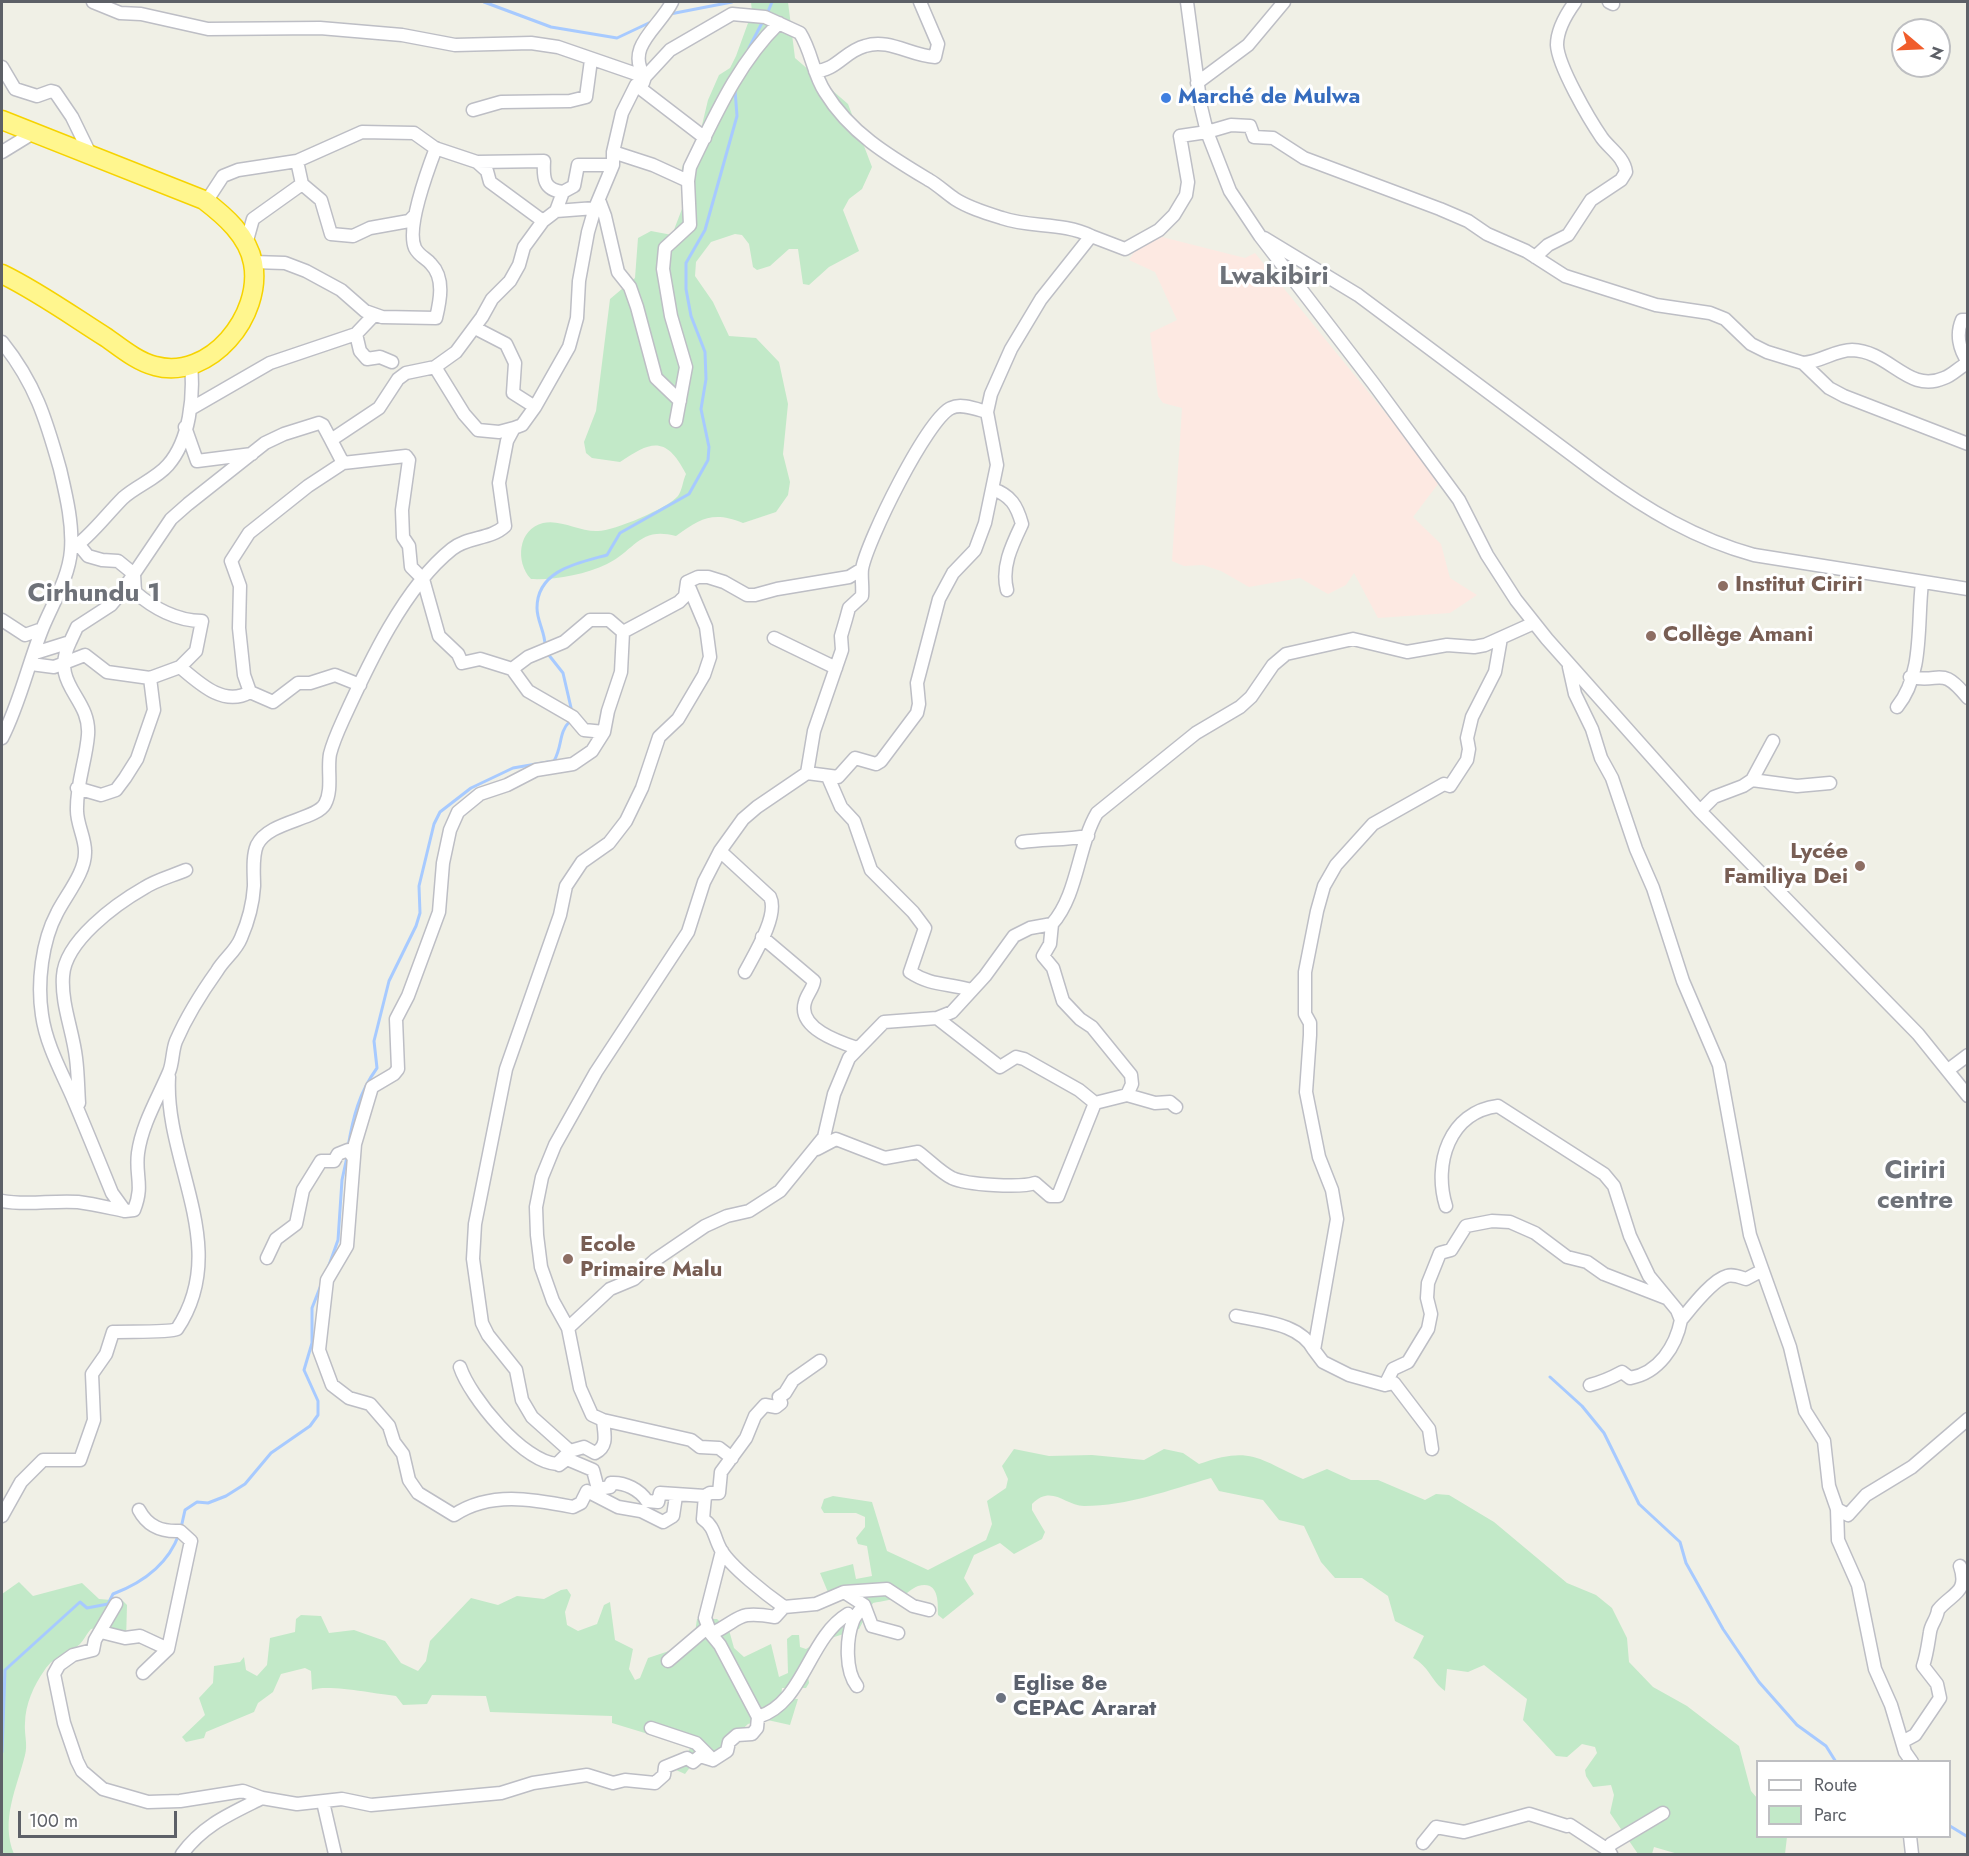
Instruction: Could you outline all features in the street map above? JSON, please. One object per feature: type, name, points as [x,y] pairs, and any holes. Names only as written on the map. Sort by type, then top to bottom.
[{"type":"highway","points":[[2,120],[206,202],[227,217],[246,244],[253,262],[255,279],[251,299],[240,323],[226,342],[208,358],[191,365],[174,368],[154,366],[42,296],[2,274]]},
{"type":"street","points":[[93,2],[120,13],[141,14],[208,29],[320,28],[402,35],[455,45],[483,46],[513,42],[558,48],[641,81],[705,138]]},
{"type":"street","points":[[641,81],[637,54],[643,41],[666,15],[672,2]]},
{"type":"street","points":[[815,71],[827,71],[864,46],[882,43],[935,57],[938,44],[920,2]]},
{"type":"street","points":[[1187,2],[1197,83],[1207,132],[1230,191],[1260,236],[1373,383],[1458,500],[1502,579],[1534,623],[1566,661],[1700,811],[1918,1034],[1968,1096]]},
{"type":"street","points":[[1197,83],[1248,45],[1284,2]]},
{"type":"street","points":[[1535,257],[1548,245],[1568,235],[1591,200],[1621,180],[1626,172],[1619,157],[1602,137],[1572,86],[1562,62],[1557,44],[1565,16],[1575,2]]},
{"type":"street","points":[[435,367],[478,430],[499,432],[522,425],[559,366],[574,332],[584,249],[597,204],[613,165],[613,152],[622,113],[641,81],[670,50],[732,14],[743,13],[765,17],[800,33],[810,52],[815,71],[837,111],[857,131],[896,162],[930,180],[957,201],[1006,220],[1024,224],[1067,227],[1125,249],[1167,224],[1187,189],[1180,136],[1232,125],[1250,126],[1254,138],[1273,138],[1304,158],[1440,209],[1535,257],[1565,276],[1656,305],[1710,313],[1725,320],[1751,344],[1767,352],[1803,363],[1815,362],[1842,351],[1853,350],[1884,358],[1889,365],[1916,381],[1928,383],[1944,379],[1968,363],[1961,351],[1958,337],[1962,320],[1968,320]]},
{"type":"street","points":[[676,421],[686,367],[671,316],[663,269],[665,248],[690,225],[688,181],[690,167],[734,80],[779,23]]},
{"type":"street","points":[[473,111],[501,102],[570,101],[586,97],[591,60]]},
{"type":"street","points":[[2,67],[15,89],[37,96],[55,92],[72,117],[91,156]]},
{"type":"street","points":[[206,202],[223,176],[238,170],[297,161],[362,132],[414,133],[436,148],[477,162],[544,161],[543,177],[546,186],[552,191],[563,192],[574,186],[579,164],[613,165]]},
{"type":"street","points":[[2,152],[33,133]]},
{"type":"street","points":[[253,262],[285,263],[306,271],[341,290],[360,308],[374,315],[436,318],[440,304],[439,274],[414,246],[415,215],[436,148]]},
{"type":"street","points":[[613,152],[653,165],[688,181]]},
{"type":"street","points":[[297,161],[302,184],[321,200],[331,234],[353,236],[370,228],[408,221],[415,215]]},
{"type":"street","points":[[477,162],[487,171],[490,182],[543,221]]},
{"type":"street","points":[[246,244],[253,219],[302,184]]},
{"type":"street","points":[[556,211],[563,192]]},
{"type":"street","points":[[597,204],[605,216],[618,272],[630,287],[637,307],[656,378],[680,401]]},
{"type":"street","points":[[331,441],[379,408],[398,379],[406,373],[435,367],[456,352],[475,328],[492,299],[510,281],[519,265],[524,247],[543,221],[556,211],[597,204]]},
{"type":"street","points":[[732,1458],[719,1448],[700,1447],[691,1440],[603,1420],[592,1415],[580,1388],[568,1328],[553,1300],[542,1267],[536,1207],[542,1177],[555,1144],[596,1072],[688,932],[704,882],[720,851],[743,819],[807,773],[838,777],[855,758],[876,764],[881,761],[917,713],[919,704],[916,683],[939,599],[953,573],[975,550],[985,523],[996,452],[987,412],[991,394],[1017,337],[1049,288],[1091,236]]},
{"type":"street","points":[[1260,236],[1358,295],[1599,475],[1675,525],[1728,548],[1754,555],[1968,590]]},
{"type":"street","points":[[192,408],[222,388],[292,353],[332,344],[356,334],[374,315]]},
{"type":"street","points":[[475,328],[506,344],[515,363],[513,393],[535,407]]},
{"type":"street","points":[[356,334],[360,351],[367,359],[380,357],[392,362]]},
{"type":"street","points":[[2,342],[23,370],[49,427],[71,519],[75,547],[88,556],[118,561],[134,574],[135,592],[144,600],[178,618],[202,621],[196,651],[180,667],[150,678],[107,672],[85,655],[54,667],[33,658]]},
{"type":"street","points":[[1803,363],[1829,388],[1844,396],[1968,444]]},
{"type":"street","points":[[2,738],[11,720],[42,629],[75,547],[126,496],[168,465],[180,444],[194,396],[191,365]]},
{"type":"street","points":[[807,773],[814,730],[842,650],[841,636],[849,608],[862,596],[862,569],[879,525],[920,445],[940,416],[952,407],[963,406],[987,412]]},
{"type":"street","points":[[125,1211],[112,1193],[50,1047],[42,1015],[41,971],[55,915],[81,868],[86,851],[77,814],[76,788],[81,779],[81,763],[88,736],[87,722],[65,676],[62,662],[77,627],[111,605],[171,519],[265,443],[284,434],[319,423],[323,424],[343,463]]},
{"type":"street","points":[[185,427],[197,461],[253,454]]},
{"type":"street","points":[[2,1201],[33,1205],[47,1202],[79,1202],[125,1211],[134,1210],[141,1194],[138,1153],[147,1122],[170,1070],[180,1032],[217,970],[241,938],[252,903],[257,846],[263,838],[294,819],[319,811],[324,806],[328,797],[330,754],[336,736],[360,685],[395,621],[423,579],[453,548],[465,542],[494,535],[505,526],[499,497],[501,468],[507,441],[514,428]]},
{"type":"street","points":[[360,685],[335,675],[310,683],[298,683],[279,700],[273,702],[250,692],[244,675],[238,628],[240,586],[231,561],[249,533],[308,486],[343,463],[406,456],[409,460],[402,510],[403,537],[409,546],[411,567],[423,579],[439,636],[458,654],[462,663],[480,659],[512,669],[528,691],[573,717],[584,730],[604,732]]},
{"type":"street","points":[[992,489],[1006,494],[1018,508],[1022,524],[1013,543],[1004,577],[1007,590]]},
{"type":"street","points":[[687,582],[698,577],[708,577],[724,582],[747,595],[755,595],[849,577],[862,569]]},
{"type":"street","points":[[623,632],[679,602],[685,596],[687,582]]},
{"type":"street","points":[[570,1451],[532,1417],[522,1400],[516,1370],[488,1335],[482,1323],[473,1259],[475,1224],[506,1069],[560,915],[566,886],[582,862],[609,843],[626,821],[642,788],[659,737],[678,719],[704,675],[710,657],[706,627],[687,582]]},
{"type":"street","points":[[1897,708],[1904,698],[1917,654],[1922,583]]},
{"type":"street","points":[[2,620],[24,635],[42,629]]},
{"type":"street","points":[[512,669],[528,657],[564,642],[590,620],[609,620],[623,632]]},
{"type":"street","points":[[1127,1095],[1132,1084],[1131,1076],[1092,1027],[1080,1019],[1063,1001],[1053,968],[1043,956],[1050,944],[1052,924],[1062,910],[1090,825],[1107,804],[1196,733],[1240,707],[1251,697],[1272,665],[1286,654],[1353,639],[1407,652],[1447,645],[1474,647],[1534,623]]},
{"type":"street","points":[[623,632],[621,672],[608,711],[604,732],[592,751],[573,764],[526,774],[507,785],[480,794],[458,812],[450,830],[443,863],[436,922],[408,996],[396,1019],[398,1069],[394,1074],[372,1087],[353,1156],[353,1197],[347,1246],[327,1280],[320,1350],[332,1384],[343,1394],[370,1404],[380,1413],[394,1442],[403,1454],[409,1480],[418,1493],[454,1515],[482,1501],[512,1497],[573,1507],[581,1503],[587,1491],[618,1508],[641,1511],[663,1522],[673,1516],[676,1496]]},
{"type":"street","points":[[774,638],[836,668]]},
{"type":"street","points":[[1314,1350],[1337,1219],[1332,1190],[1319,1157],[1306,1092],[1310,1023],[1305,1014],[1305,972],[1317,911],[1324,886],[1336,865],[1373,824],[1444,784],[1450,786],[1453,784],[1467,760],[1469,749],[1467,738],[1472,717],[1495,672],[1501,638]]},
{"type":"street","points":[[33,658],[70,642]]},
{"type":"street","points":[[1566,661],[1575,694],[1592,729],[1601,759],[1612,778],[1635,849],[1653,888],[1683,981],[1719,1065],[1725,1086],[1740,1189],[1761,1271],[1790,1347],[1804,1411],[1824,1441],[1829,1486],[1837,1509],[1838,1540],[1858,1585],[1875,1669],[1891,1705],[1902,1742],[1911,1760]]},
{"type":"street","points":[[180,667],[201,685],[229,698],[239,698],[250,692]]},
{"type":"street","points":[[1910,677],[1922,680],[1941,676],[1956,684],[1968,698]]},
{"type":"street","points":[[76,788],[101,795],[116,790],[125,778],[137,759],[154,711],[150,678]]},
{"type":"street","points":[[1752,780],[1773,741]]},
{"type":"street","points":[[828,777],[841,807],[857,826],[861,846],[871,870],[925,928],[910,972],[926,982],[953,984],[971,990]]},
{"type":"street","points":[[1700,811],[1714,797],[1752,780],[1797,786],[1830,783]]},
{"type":"street","points":[[1022,842],[1041,839],[1059,841],[1088,836]]},
{"type":"street","points":[[720,851],[770,897],[772,909],[762,937],[745,972]]},
{"type":"street","points":[[79,1113],[76,1057],[63,994],[66,962],[88,930],[100,918],[145,887],[186,870]]},
{"type":"street","points":[[568,1328],[610,1289],[634,1279],[655,1260],[705,1226],[763,1204],[780,1191],[824,1137],[826,1121],[841,1074],[857,1048],[885,1022],[937,1018],[952,1012],[1014,936],[1030,928],[1052,924]]},
{"type":"street","points":[[762,937],[814,981],[805,1002],[804,1011],[813,1025],[837,1041],[857,1048]]},
{"type":"street","points":[[937,1018],[1000,1067],[1016,1057],[1024,1059],[1079,1090],[1095,1103]]},
{"type":"street","points":[[1948,1070],[1968,1055]]},
{"type":"street","points":[[2,1516],[21,1482],[43,1460],[80,1460],[94,1420],[92,1374],[106,1354],[113,1332],[148,1330],[171,1332],[177,1329],[194,1297],[199,1240],[168,1101],[170,1070]]},
{"type":"street","points":[[1095,1103],[1127,1095],[1155,1103],[1170,1102],[1176,1107]]},
{"type":"street","points":[[816,1149],[836,1139],[885,1158],[918,1152],[952,1178],[995,1186],[1025,1187],[1035,1183],[1050,1196],[1058,1196],[1095,1103]]},
{"type":"street","points":[[1446,1206],[1441,1177],[1444,1149],[1456,1131],[1473,1114],[1498,1106],[1609,1179],[1618,1194],[1617,1200],[1634,1246],[1649,1276],[1681,1320]]},
{"type":"street","points":[[267,1258],[276,1239],[296,1224],[303,1190],[321,1161],[333,1161],[338,1155],[348,1150],[353,1156]]},
{"type":"street","points":[[1385,1385],[1394,1369],[1408,1362],[1428,1329],[1431,1314],[1427,1299],[1428,1283],[1440,1253],[1451,1250],[1466,1226],[1501,1221],[1522,1227],[1535,1233],[1567,1257],[1587,1262],[1604,1274],[1667,1298]]},
{"type":"street","points":[[1590,1385],[1601,1380],[1610,1380],[1622,1372],[1630,1378],[1649,1370],[1672,1348],[1681,1320],[1699,1298],[1721,1279],[1732,1275],[1746,1279],[1761,1271]]},
{"type":"street","points":[[1236,1316],[1287,1328],[1309,1341],[1323,1362],[1336,1369],[1385,1385],[1395,1383],[1429,1429],[1432,1449]]},
{"type":"street","points":[[549,1463],[544,1468],[553,1471],[567,1459],[593,1470],[598,1489],[610,1487],[611,1483],[621,1483],[641,1492],[647,1501],[658,1502],[660,1493],[676,1496],[705,1496],[710,1493],[719,1493],[721,1472],[746,1438],[755,1416],[765,1405],[776,1407],[781,1403],[779,1397],[785,1393],[793,1380],[820,1361]]},
{"type":"street","points":[[460,1366],[465,1382],[505,1432],[526,1450],[549,1463],[557,1464],[570,1451],[584,1447],[595,1453],[602,1450],[605,1442],[603,1420]]},
{"type":"street","points":[[1837,1509],[1848,1515],[1866,1495],[1912,1467],[1968,1419]]},
{"type":"street","points":[[705,1496],[704,1519],[712,1525],[722,1551],[736,1567],[784,1607]]},
{"type":"street","points":[[140,1510],[144,1520],[163,1532],[180,1531],[191,1541],[168,1649],[143,1673]]},
{"type":"street","points":[[116,1604],[93,1650],[73,1655],[59,1665],[54,1674],[64,1723],[82,1771],[114,1794],[148,1802],[189,1800],[234,1790],[297,1804],[342,1799],[371,1805],[501,1793],[533,1783],[588,1775],[613,1783],[625,1780],[655,1783],[664,1774],[665,1767],[687,1758],[693,1762],[700,1756],[713,1760],[727,1751],[729,1742],[737,1735],[752,1734],[757,1728],[758,1717],[705,1618],[722,1551]]},
{"type":"street","points":[[1902,1742],[1915,1736],[1940,1698],[1937,1684],[1923,1666],[1929,1648],[1930,1632],[1938,1610],[1957,1594],[1963,1581],[1960,1566]]},
{"type":"street","points":[[668,1661],[710,1631],[740,1615],[754,1613],[775,1617],[784,1607],[816,1604],[844,1592],[887,1589],[914,1606],[930,1610]]},
{"type":"street","points":[[844,1592],[864,1605],[872,1626],[898,1633]]},
{"type":"street","points":[[856,1686],[849,1676],[847,1662],[853,1620],[864,1605]]},
{"type":"street","points":[[758,1717],[773,1712],[789,1695],[833,1623],[848,1614],[853,1620]]},
{"type":"street","points":[[101,1632],[125,1638],[140,1636],[168,1649]]},
{"type":"street","points":[[651,1728],[696,1743],[713,1760]]},
{"type":"street","points":[[182,1854],[200,1832],[212,1822],[262,1798]]},
{"type":"street","points":[[323,1802],[335,1854]]},
{"type":"street","points":[[1423,1843],[1436,1827],[1464,1832],[1529,1814],[1570,1825],[1609,1852],[1611,1844],[1663,1813]]},
{"type":"street","points":[[1910,1838],[1912,1854]]},
{"type":"shaded area","points":[[1162,237],[1245,258],[1255,253],[1409,442],[1438,484],[1413,517],[1441,544],[1450,578],[1477,595],[1450,613],[1378,618],[1354,573],[1346,585],[1328,594],[1300,578],[1249,587],[1221,571],[1203,565],[1184,566],[1172,561],[1182,408],[1163,403],[1158,396],[1150,333],[1177,320],[1155,272],[1129,260],[1136,249]]},
{"type":"green space","points":[[751,2],[788,2],[795,58],[848,104],[872,167],[862,189],[849,199],[843,210],[859,251],[829,267],[809,285],[803,284],[798,249],[789,249],[770,266],[757,270],[753,267],[749,244],[742,235],[735,234],[711,242],[696,262],[695,276],[713,302],[729,336],[756,338],[779,362],[788,404],[783,454],[790,482],[788,495],[776,512],[743,523],[723,517],[708,518],[676,536],[654,534],[646,537],[607,564],[589,571],[559,578],[531,579],[526,572],[521,555],[524,539],[535,526],[550,522],[591,531],[606,530],[653,512],[672,501],[681,491],[686,474],[679,461],[665,448],[649,446],[620,462],[592,458],[586,453],[584,442],[596,411],[610,299],[635,278],[638,238],[651,231],[672,235],[685,201],[680,175],[683,165],[697,146],[708,100],[719,75],[730,68],[736,56],[752,12]]},
{"type":"green space","points":[[1014,1449],[1049,1456],[1092,1455],[1144,1460],[1164,1449],[1183,1453],[1199,1464],[1242,1455],[1263,1460],[1303,1479],[1327,1469],[1351,1480],[1378,1480],[1425,1500],[1436,1494],[1449,1495],[1494,1522],[1567,1583],[1596,1595],[1612,1608],[1627,1638],[1629,1662],[1653,1687],[1687,1706],[1739,1746],[1751,1791],[1756,1797],[1756,1838],[1787,1838],[1785,1854],[1678,1854],[1654,1847],[1652,1854],[1638,1854],[1610,1813],[1614,1795],[1611,1785],[1593,1787],[1586,1776],[1585,1770],[1597,1753],[1595,1747],[1582,1744],[1567,1757],[1556,1756],[1523,1720],[1527,1699],[1484,1665],[1468,1672],[1447,1669],[1445,1691],[1423,1665],[1413,1658],[1424,1636],[1395,1621],[1388,1596],[1362,1578],[1335,1578],[1321,1562],[1304,1526],[1279,1520],[1263,1500],[1219,1491],[1211,1478],[1148,1496],[1100,1505],[1077,1505],[1052,1496],[1039,1498],[1032,1504],[1032,1510],[1045,1532],[1042,1539],[1014,1554],[1000,1543],[974,1555],[964,1578],[974,1594],[943,1619],[938,1615],[936,1593],[930,1586],[916,1587],[899,1597],[873,1603],[859,1629],[828,1639],[807,1669],[809,1683],[806,1688],[782,1688],[781,1699],[798,1699],[790,1725],[763,1719],[748,1724],[719,1751],[700,1754],[685,1774],[676,1770],[691,1747],[612,1723],[612,1716],[490,1712],[486,1696],[432,1695],[427,1704],[403,1705],[396,1696],[329,1688],[312,1690],[311,1671],[305,1668],[281,1674],[273,1692],[258,1703],[254,1712],[206,1732],[204,1738],[186,1742],[182,1737],[205,1715],[199,1698],[213,1683],[214,1666],[240,1662],[244,1657],[246,1670],[257,1676],[267,1665],[270,1638],[295,1632],[296,1619],[301,1615],[321,1616],[329,1633],[354,1630],[385,1641],[401,1663],[418,1671],[426,1661],[430,1641],[471,1598],[498,1605],[517,1596],[544,1599],[567,1589],[571,1595],[565,1612],[567,1625],[578,1631],[597,1624],[604,1605],[610,1602],[615,1640],[633,1649],[629,1669],[635,1680],[640,1678],[648,1658],[672,1650],[695,1633],[697,1619],[717,1619],[729,1630],[734,1648],[744,1657],[771,1644],[779,1677],[788,1673],[787,1639],[792,1635],[799,1635],[800,1647],[806,1649],[832,1633],[858,1605],[843,1600],[832,1602],[820,1573],[853,1564],[856,1579],[872,1576],[867,1546],[858,1544],[856,1538],[865,1527],[865,1517],[856,1513],[824,1513],[821,1508],[824,1499],[833,1496],[872,1502],[887,1551],[928,1570],[986,1540],[992,1524],[987,1501],[1006,1488],[1008,1479],[1002,1466]]},
{"type":"green space","points":[[19,1582],[33,1596],[82,1583],[99,1599],[123,1601],[127,1605],[126,1641],[97,1628],[91,1629],[80,1644],[48,1665],[37,1682],[25,1716],[26,1751],[9,1816],[10,1841],[14,1854],[2,1854],[2,1594]]},
{"type":"waterway","points":[[484,2],[551,27],[617,38],[653,21]]},
{"type":"waterway","points":[[670,14],[732,2]]},
{"type":"waterway","points":[[767,14],[772,2]]},
{"type":"waterway","points":[[749,48],[764,19]]},
{"type":"waterway","points":[[545,645],[537,608],[539,595],[544,585],[561,570],[607,555],[620,533],[689,494],[708,460],[709,447],[701,409],[706,379],[705,352],[691,316],[686,289],[686,263],[705,230],[737,116],[735,90]]},
{"type":"waterway","points":[[548,654],[563,673],[572,712]]},
{"type":"waterway","points":[[348,1147],[358,1106],[377,1068],[374,1041],[389,981],[420,913],[419,886],[434,824],[440,812],[471,788],[513,768],[554,761],[564,730],[570,721]]},
{"type":"waterway","points":[[328,1268],[338,1240],[342,1180],[347,1157]]},
{"type":"waterway","points":[[181,1528],[185,1510],[197,1502],[208,1503],[226,1496],[245,1484],[271,1453],[310,1426],[318,1415],[318,1401],[304,1370],[312,1343],[312,1308],[321,1285]]},
{"type":"waterway","points":[[1550,1377],[1582,1406],[1604,1433],[1639,1504],[1680,1542],[1686,1563],[1723,1629],[1759,1682],[1797,1725],[1826,1746],[1835,1760]]},
{"type":"waterway","points":[[2,1752],[5,1670],[80,1602],[87,1608],[108,1604],[113,1594],[153,1572],[168,1555],[179,1534]]},
{"type":"waterway","points":[[1951,1827],[1968,1837]]},
{"type":"place","name":"Marché de Mulwa","points":[[1166,98]]},
{"type":"place","name":"Institut Ciriri","points":[[1723,586]]},
{"type":"place","name":"Collège Amani","points":[[1651,636]]},
{"type":"place","name":"Lycée Familiya Dei","points":[[1860,866]]},
{"type":"place","name":"Ecole Primaire Malu","points":[[568,1259]]},
{"type":"place","name":"Eglise 8e CEPAC Ararat","points":[[1001,1698]]},
{"type":"district","name":"Lwakibiri","points":[[1274,278]]},
{"type":"district","name":"Cirhundu 1","points":[[94,595]]},
{"type":"district","name":"Ciriri centre","points":[[1915,1187]]}]
